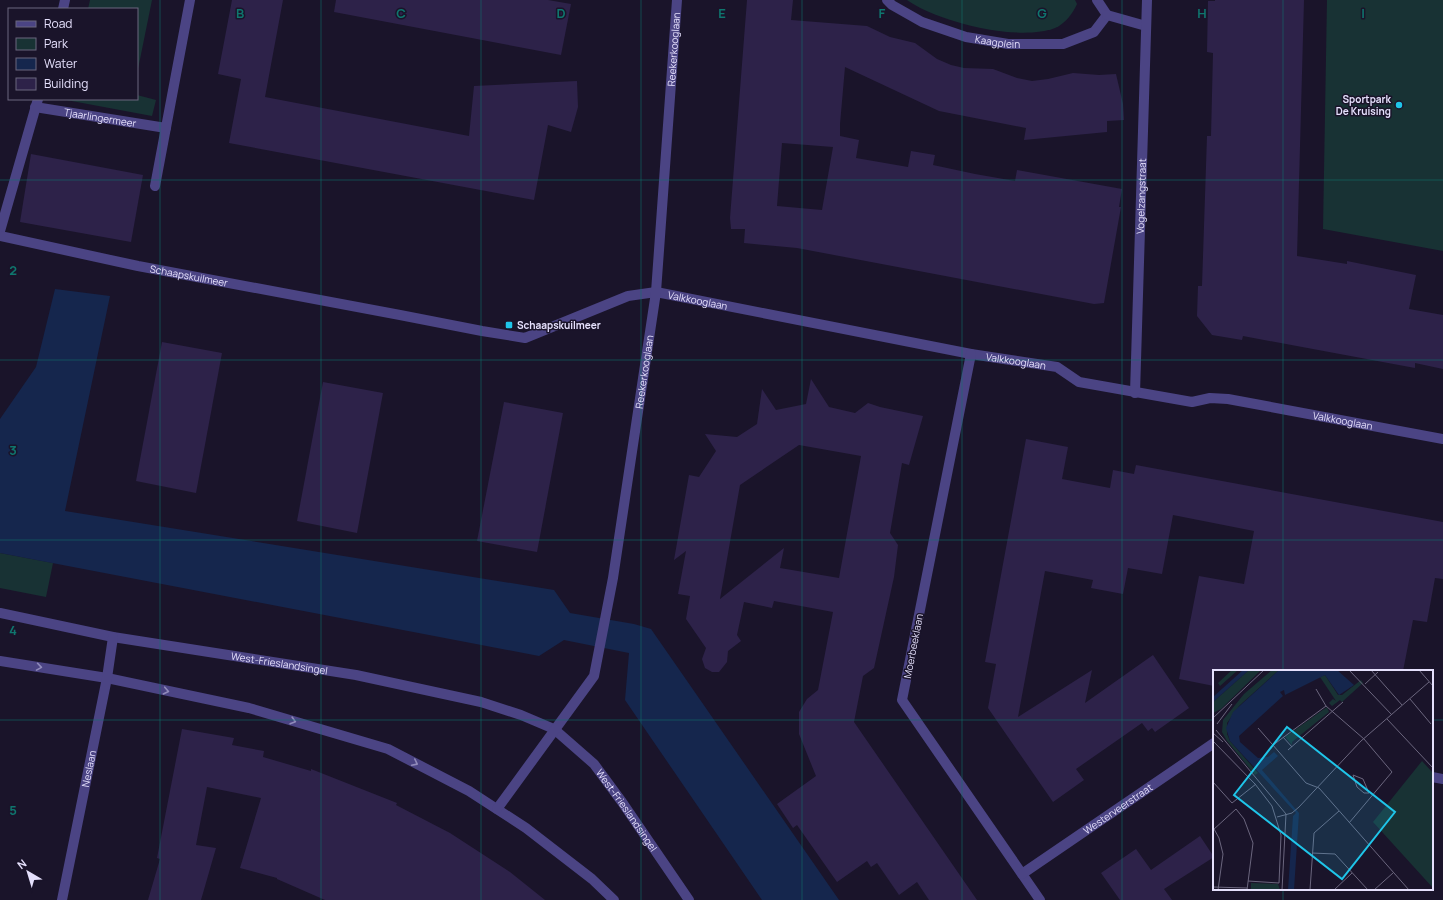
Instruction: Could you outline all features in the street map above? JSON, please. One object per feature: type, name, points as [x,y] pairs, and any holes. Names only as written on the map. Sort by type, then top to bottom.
[{"type":"street","points":[[155,186],[190,0]]},
{"type":"street","name":"Reekerkooglaan","points":[[554,729],[594,676],[613,578],[656,292],[677,0]]},
{"type":"street","name":"Kaagplein","points":[[887,0],[892,5],[922,22],[966,37],[1008,44],[1063,44],[1094,32],[1107,15]]},
{"type":"street","points":[[1097,0],[1107,15],[1146,26]]},
{"type":"street","name":"Vogelzangstraat","points":[[1135,393],[1147,0]]},
{"type":"street","name":"Tjaarlingermeer","points":[[0,231],[36,103],[166,128]]},
{"type":"street","name":"Schaapskuilmeer","points":[[0,236],[138,266],[400,314],[482,332],[525,338],[628,296],[656,292]]},
{"type":"street","name":"Valkkooglaan","points":[[656,292],[971,354],[1057,367],[1079,382],[1135,393],[1192,402],[1210,398],[1228,399],[1443,439]]},
{"type":"street","name":"Moerbeeklaan","points":[[971,354],[902,700],[1040,900]]},
{"type":"street","name":"West-Frieslandsingel","points":[[0,613],[113,636],[356,675],[481,702],[521,715],[554,729],[594,764],[622,802],[688,900]]},
{"type":"street","name":"Neslaan","points":[[62,900],[113,636]]},
{"type":"street","points":[[0,661],[106,678],[249,708],[388,749],[469,791],[526,828],[580,869],[614,900]]},
{"type":"street","points":[[496,809],[554,729]]},
{"type":"street","name":"Westerveerstraat","points":[[1022,874],[1213,744]]},
{"type":"street","points":[[1433,777],[1443,779]]},
{"type":"green space","points":[[90,0],[152,0],[138,69],[138,8],[88,8]]},
{"type":"green space","points":[[907,0],[1075,0],[1077,4],[1068,18],[1059,26],[1039,32],[1021,33],[979,28],[958,22],[938,16]]},
{"type":"green space","name":"Sportpark De Kruising","points":[[1327,0],[1443,0],[1443,251],[1323,229]]},
{"type":"green space","points":[[138,95],[156,100],[152,116],[66,100],[138,100]]},
{"type":"green space","points":[[0,553],[53,563],[46,597],[0,588]]},
{"type":"water","points":[[55,289],[110,296],[65,511],[554,590],[570,613],[634,624],[651,629],[839,900],[762,900],[625,700],[629,653],[564,640],[539,656],[0,553],[0,419],[36,367]]},
{"type":"building","points":[[232,0],[283,0],[265,97],[469,136],[474,86],[577,81],[578,107],[571,132],[548,125],[534,200],[229,143],[241,79],[218,74]]},
{"type":"building","points":[[336,0],[548,0],[571,4],[561,55],[334,12]]},
{"type":"building","points":[[747,0],[793,0],[791,20],[867,26],[890,37],[915,43],[937,59],[951,65],[964,68],[993,69],[1017,78],[1032,81],[1073,73],[1099,75],[1116,74],[1123,104],[1124,120],[1107,121],[1107,132],[1024,140],[1026,128],[939,111],[845,67],[840,124],[840,136],[859,140],[856,158],[908,167],[911,151],[935,155],[933,165],[975,174],[1015,181],[1017,170],[1122,189],[1119,207],[1121,207],[1104,303],[1094,304],[797,248],[744,243],[745,229],[731,229],[730,218]],"holes":[[[782,143],[833,147],[822,210],[777,206]]]},
{"type":"building","points":[[1304,0],[1297,256],[1347,264],[1347,261],[1416,275],[1409,309],[1443,315],[1443,369],[1415,363],[1415,368],[1243,336],[1242,340],[1212,335],[1197,316],[1198,286],[1202,286],[1207,136],[1211,136],[1213,53],[1207,52],[1208,1]]},
{"type":"building","points":[[31,154],[143,175],[131,242],[20,222]]},
{"type":"building","points":[[162,342],[222,353],[196,493],[136,481]]},
{"type":"building","points":[[811,379],[829,407],[855,413],[868,403],[923,416],[909,465],[902,463],[890,533],[898,545],[894,577],[874,668],[863,676],[854,722],[977,900],[929,900],[917,882],[899,895],[877,863],[871,867],[867,861],[837,882],[797,825],[793,828],[777,804],[816,776],[799,734],[799,712],[807,699],[818,690],[833,612],[774,601],[772,608],[744,602],[737,635],[741,641],[728,651],[727,662],[719,672],[712,672],[705,668],[702,659],[706,648],[686,619],[690,596],[678,594],[686,551],[674,560],[689,475],[699,477],[716,451],[705,434],[737,437],[757,424],[762,389],[776,410],[806,404]],"holes":[[[799,445],[861,456],[839,578],[780,568],[784,548],[720,599],[740,485]]]},
{"type":"building","points":[[323,382],[383,393],[357,533],[297,521]]},
{"type":"building","points":[[504,402],[563,413],[537,552],[477,541]]},
{"type":"building","points":[[1026,439],[1068,447],[1062,479],[1110,488],[1113,470],[1134,474],[1136,465],[1443,522],[1443,579],[1435,578],[1427,622],[1413,620],[1403,670],[1213,670],[1213,686],[1179,679],[1199,576],[1244,584],[1254,531],[1173,515],[1162,574],[1128,568],[1123,594],[1091,588],[1093,580],[1045,571],[1018,717],[1092,670],[1085,703],[1153,655],[1189,708],[1155,732],[1152,728],[1148,731],[1142,723],[1076,769],[1084,780],[1053,802],[988,708],[996,664],[985,662]]},
{"type":"building","points":[[182,729],[234,738],[232,745],[264,751],[263,757],[311,771],[311,769],[397,803],[396,805],[450,833],[510,872],[545,900],[325,900],[277,878],[240,868],[261,798],[207,787],[196,845],[216,848],[201,900],[148,900],[160,859],[157,858]]},
{"type":"building","points":[[1200,836],[1213,856],[1213,858],[1164,889],[1172,900],[1120,900],[1101,873],[1136,849],[1151,870]]},
{"type":"place","name":"Sportpark De Kruising","points":[[1399,105]]},
{"type":"place","name":"Schaapskuilmeer","points":[[509,325]]}]
